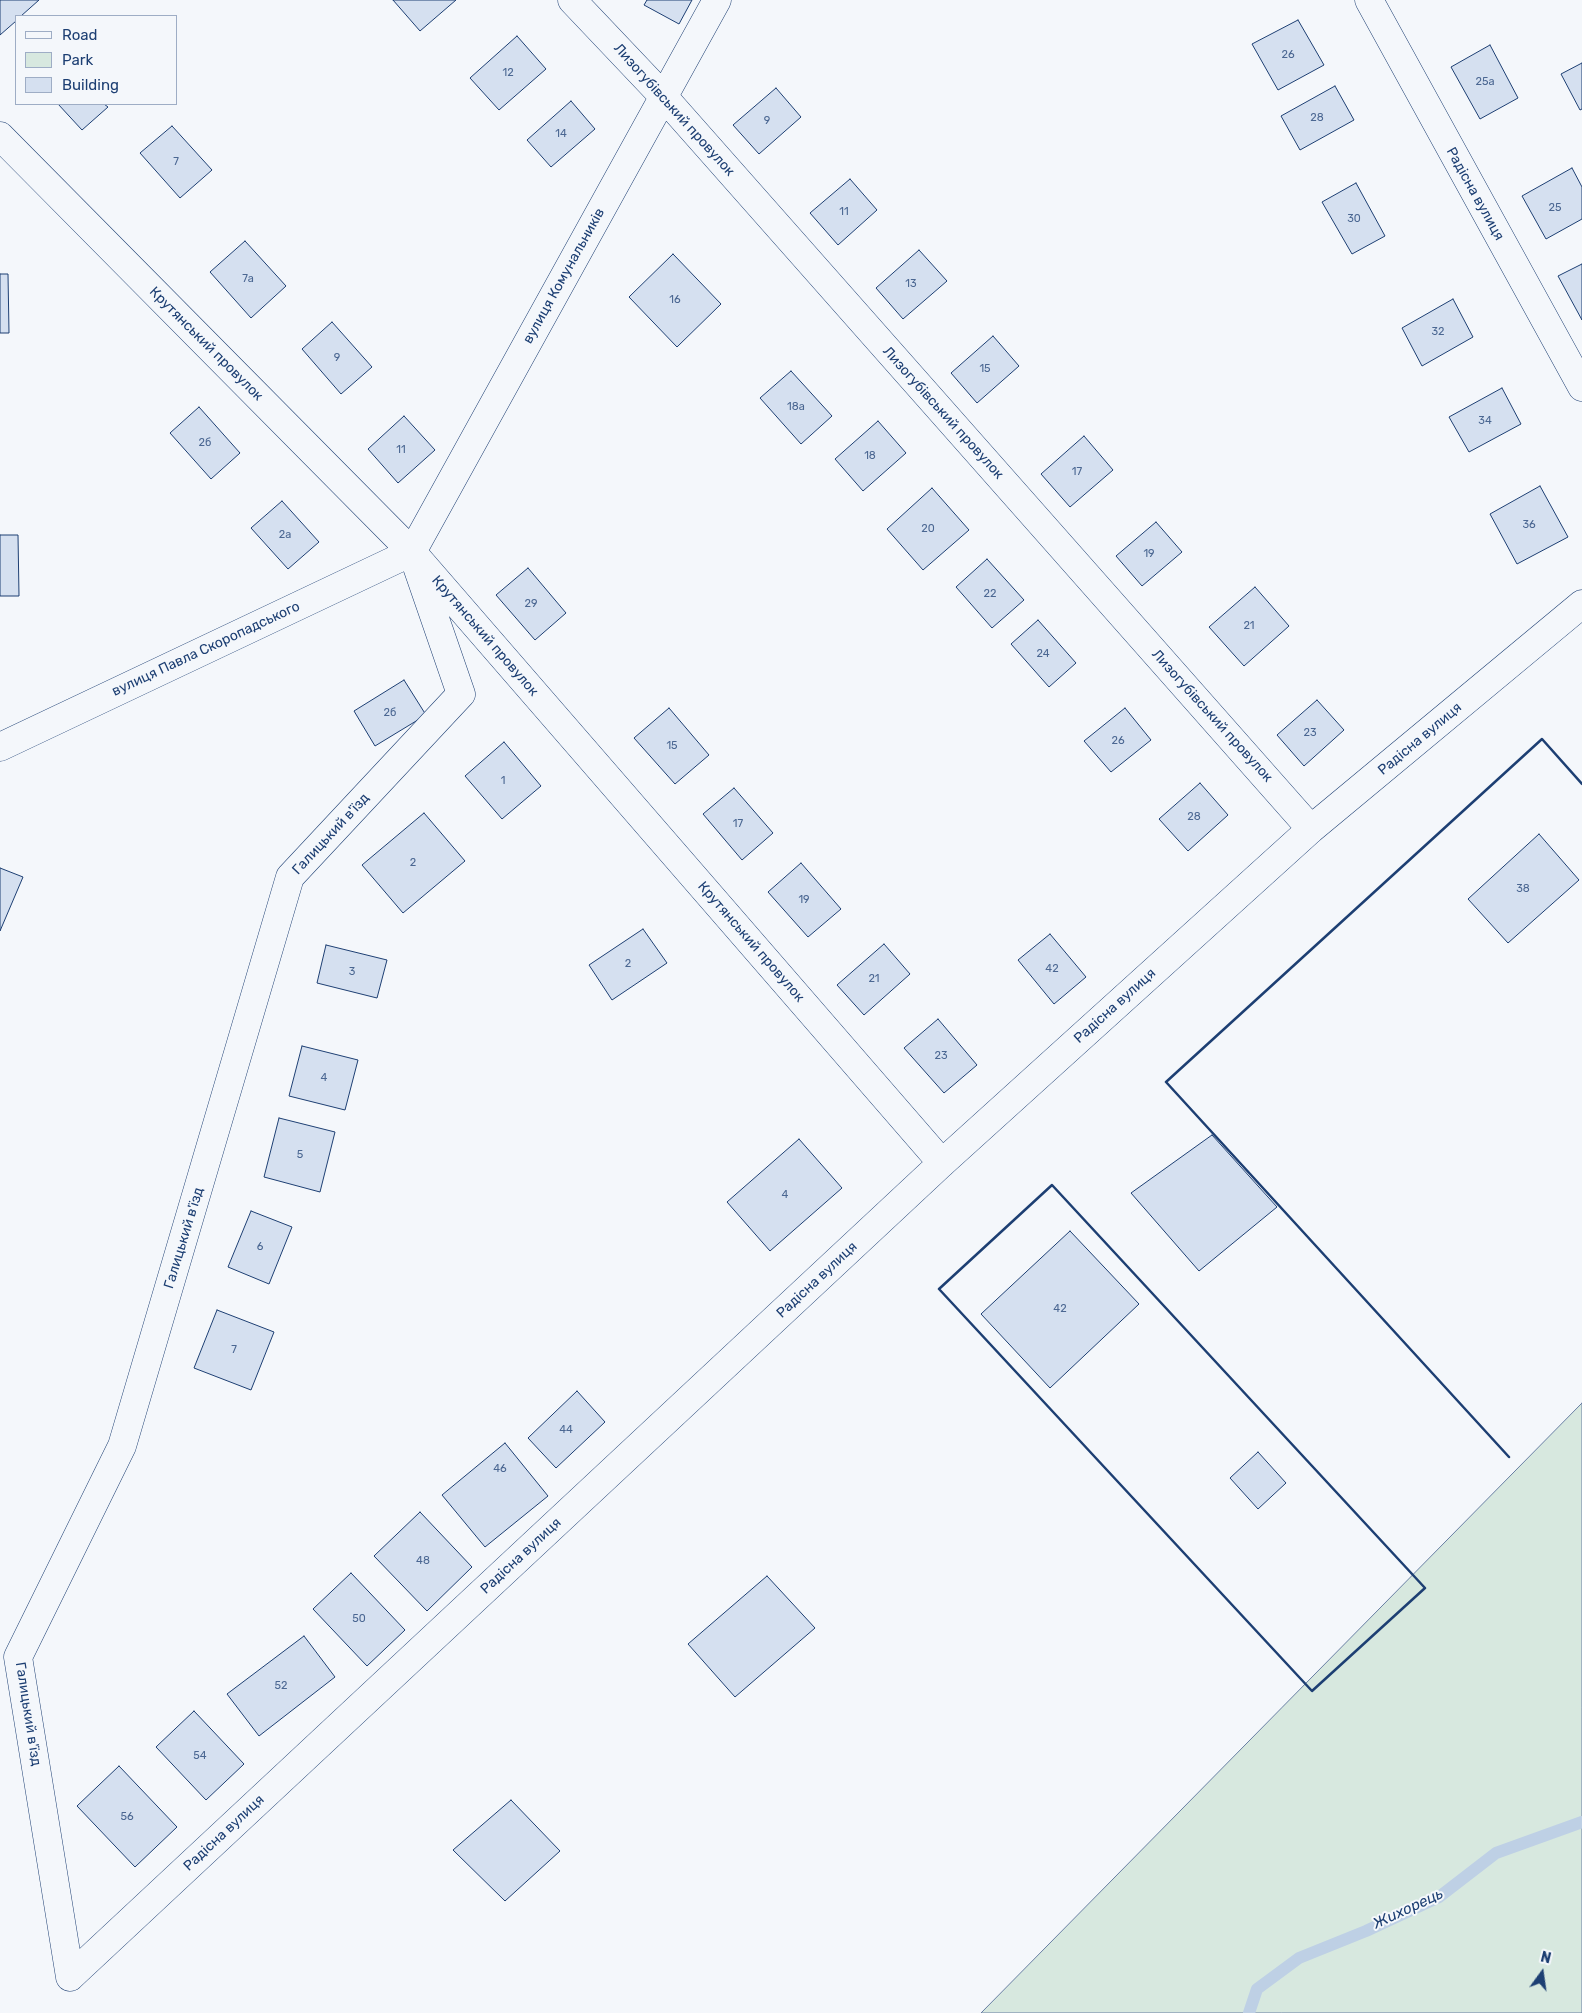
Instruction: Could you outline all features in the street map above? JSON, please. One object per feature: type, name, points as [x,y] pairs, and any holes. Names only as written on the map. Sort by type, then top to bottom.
[{"type":"street","name":"Лизогубівський провулок","points":[[572,0],[663,96],[1312,829]]},
{"type":"street","name":"вулиця Комунальників","points":[[412,552],[716,0]]},
{"type":"street","name":"Радісна вулиця","points":[[1369,0],[1582,387]]},
{"type":"street","name":"Крутянський провулок","points":[[0,136],[412,552],[942,1163]]},
{"type":"street","name":"вулиця Павла Скоропадського","points":[[0,747],[412,552]]},
{"type":"street","name":"Галицький в'їзд","points":[[70,1977],[18,1657],[122,1446],[290,877],[461,694],[412,552]]},
{"type":"street","name":"Радісна вулиця","points":[[70,1977],[942,1163],[1312,829],[1582,604]]},
{"type":"green space","points":[[1582,1403],[1582,2013],[981,2013]]},
{"type":"building","points":[[0,0],[39,0],[22,15],[15,15],[15,22],[0,35]]},
{"type":"building","points":[[393,0],[456,0],[420,31]]},
{"type":"building","points":[[647,0],[692,0],[679,24],[644,5]]},
{"type":"building","points":[[1298,20],[1324,65],[1278,90],[1252,44]]},
{"type":"building","points":[[517,36],[546,69],[499,110],[470,78]]},
{"type":"building","points":[[1490,45],[1518,98],[1480,119],[1451,67]]},
{"type":"building","points":[[1582,63],[1582,109],[1580,110],[1561,74]]},
{"type":"building","points":[[1335,86],[1354,120],[1300,150],[1281,116]]},
{"type":"building","points":[[776,88],[801,117],[759,154],[733,125]]},
{"type":"building","points":[[571,101],[595,129],[551,167],[527,140]]},
{"type":"building","points":[[59,105],[105,105],[108,107],[82,130]]},
{"type":"building","points":[[172,126],[212,170],[180,198],[140,153]]},
{"type":"building","points":[[1572,168],[1582,187],[1582,219],[1546,239],[1522,196]]},
{"type":"building","points":[[850,179],[877,210],[838,245],[810,213]]},
{"type":"building","points":[[1356,183],[1385,236],[1352,254],[1322,202]]},
{"type":"building","points":[[245,241],[286,286],[251,318],[210,272]]},
{"type":"building","points":[[919,250],[947,281],[903,319],[876,288]]},
{"type":"building","points":[[673,254],[721,304],[677,347],[629,297]]},
{"type":"building","points":[[1582,264],[1582,320],[1558,276]]},
{"type":"building","points":[[0,274],[8,274],[9,333],[0,333]]},
{"type":"building","points":[[1453,299],[1473,337],[1422,366],[1402,328]]},
{"type":"building","points":[[332,322],[372,367],[341,394],[302,349]]},
{"type":"building","points":[[993,336],[1019,366],[977,403],[951,373]]},
{"type":"building","points":[[791,371],[832,416],[801,444],[760,398]]},
{"type":"building","points":[[1502,388],[1521,424],[1469,452],[1449,417]]},
{"type":"building","points":[[199,407],[240,453],[211,479],[170,433]]},
{"type":"building","points":[[404,416],[435,450],[398,483],[368,449]]},
{"type":"building","points":[[878,421],[906,453],[863,491],[835,459]]},
{"type":"building","points":[[1084,436],[1113,470],[1070,507],[1041,474]]},
{"type":"building","points":[[1540,486],[1568,537],[1517,564],[1490,514]]},
{"type":"building","points":[[932,488],[969,530],[923,570],[887,529]]},
{"type":"building","points":[[282,501],[319,542],[288,569],[251,528]]},
{"type":"building","points":[[1156,522],[1182,552],[1142,586],[1116,556]]},
{"type":"building","points":[[0,535],[18,535],[19,596],[0,596]]},
{"type":"building","points":[[987,559],[1024,600],[992,628],[956,587]]},
{"type":"building","points":[[528,568],[566,613],[535,640],[496,595]]},
{"type":"building","points":[[1255,587],[1289,626],[1244,666],[1209,627]]},
{"type":"building","points":[[1038,620],[1076,663],[1049,687],[1011,644]]},
{"type":"building","points":[[404,680],[426,715],[375,746],[354,711]]},
{"type":"building","points":[[1317,700],[1344,730],[1304,766],[1277,735]]},
{"type":"building","points":[[669,708],[709,755],[675,784],[634,738]]},
{"type":"building","points":[[1125,708],[1151,740],[1111,772],[1084,741]]},
{"type":"building","points":[[504,742],[541,786],[502,819],[465,776]]},
{"type":"building","points":[[1200,783],[1228,815],[1188,851],[1159,819]]},
{"type":"building","points":[[734,788],[773,833],[742,860],[703,814]]},
{"type":"building","points":[[424,813],[465,861],[403,913],[362,865]]},
{"type":"building","points":[[1539,834],[1579,880],[1508,943],[1468,899]]},
{"type":"building","points":[[801,863],[841,909],[808,937],[768,892]]},
{"type":"building","points":[[0,868],[23,877],[0,931]]},
{"type":"building","points":[[643,929],[667,963],[612,1000],[589,965]]},
{"type":"building","points":[[1050,934],[1086,977],[1054,1004],[1018,960]]},
{"type":"building","points":[[884,944],[910,974],[864,1015],[837,985]]},
{"type":"building","points":[[326,945],[387,960],[377,998],[317,983]]},
{"type":"building","points":[[938,1019],[977,1065],[944,1093],[904,1048]]},
{"type":"building","points":[[302,1046],[358,1060],[345,1110],[289,1096]]},
{"type":"building","points":[[279,1118],[335,1132],[320,1192],[264,1177]]},
{"type":"building","points":[[1212,1135],[1277,1207],[1199,1271],[1131,1193]]},
{"type":"building","points":[[799,1139],[842,1188],[770,1251],[727,1202]]},
{"type":"building","points":[[251,1211],[292,1227],[269,1284],[228,1267]]},
{"type":"building","points":[[1070,1231],[1139,1304],[1050,1388],[981,1314]]},
{"type":"building","points":[[217,1310],[274,1332],[251,1390],[194,1368]]},
{"type":"building","points":[[577,1391],[605,1422],[556,1468],[528,1438]]},
{"type":"building","points":[[505,1443],[548,1496],[485,1547],[442,1495]]},
{"type":"building","points":[[1258,1452],[1286,1483],[1258,1509],[1230,1478]]},
{"type":"building","points":[[420,1512],[472,1567],[427,1611],[374,1556]]},
{"type":"building","points":[[351,1573],[405,1630],[367,1666],[313,1609]]},
{"type":"building","points":[[767,1576],[815,1628],[735,1697],[688,1644]]},
{"type":"building","points":[[304,1636],[335,1677],[259,1736],[227,1694]]},
{"type":"building","points":[[194,1711],[244,1764],[206,1800],[156,1747]]},
{"type":"building","points":[[119,1766],[177,1827],[135,1867],[77,1806]]},
{"type":"building","points":[[511,1800],[560,1851],[505,1901],[453,1850]]},
{"type":"waterway","name":"Жихорець","points":[[1249,2013],[1257,1989],[1299,1958],[1366,1931],[1439,1897],[1496,1853],[1582,1822]]},
{"type":"wall","points":[[1509,1457],[1166,1082],[1542,739],[1582,784]]},
{"type":"wall","points":[[1052,1185],[1425,1588],[1312,1691],[939,1289],[1052,1185]]}]
